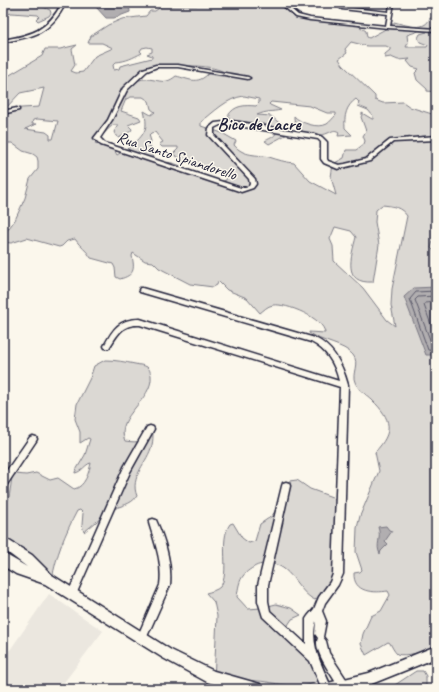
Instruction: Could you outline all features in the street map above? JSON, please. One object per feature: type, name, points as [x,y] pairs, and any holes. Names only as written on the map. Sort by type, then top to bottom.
[{"type":"main road","points":[[3,543],[28,559],[48,579],[167,654],[212,677],[255,689]]},
{"type":"main road","points":[[3,559],[20,570],[48,579]]},
{"type":"main road","points":[[327,689],[369,679],[436,652]]},
{"type":"street","points":[[3,41],[28,36],[44,29],[56,19],[64,3]]},
{"type":"street","points":[[282,3],[291,12],[303,18],[388,27],[436,30]]},
{"type":"street","points":[[340,3],[339,5],[342,8],[390,13]]},
{"type":"street","points":[[388,27],[392,3]]},
{"type":"street","name":"Rua Santo Spiandorello","points":[[248,78],[178,66],[156,66],[146,70],[125,89],[110,120],[97,138],[103,144],[242,190],[252,187],[252,179],[211,136],[211,127],[216,124],[222,122],[232,123],[314,136],[324,142],[324,159],[326,162],[338,167],[368,160],[392,141],[436,138]]},
{"type":"street","points":[[3,114],[16,109]]},
{"type":"street","points":[[142,290],[313,340],[327,349],[337,365],[344,385],[338,574],[334,587],[323,599],[318,612],[311,619],[309,635],[312,657],[327,689]]},
{"type":"street","points":[[107,346],[120,327],[126,323],[140,322],[344,385]]},
{"type":"street","points":[[72,594],[127,470],[150,429]]},
{"type":"street","points":[[3,483],[33,439]]},
{"type":"street","points":[[286,486],[263,585],[264,607],[266,614],[312,657]]},
{"type":"street","points":[[142,638],[165,585],[166,576],[164,560],[153,523]]},
{"type":"street","points":[[318,612],[321,621],[321,637],[325,655],[344,686]]},
{"type":"shaded area","points":[[3,3],[44,3],[41,4],[41,6],[50,10],[51,13],[49,16],[38,21],[36,19],[39,16],[38,15],[12,13],[3,15]]},
{"type":"shaded area","points":[[206,3],[282,3],[310,20],[332,23],[353,22],[366,31],[367,37],[369,38],[391,26],[394,22],[409,26],[421,26],[428,22],[430,18],[436,19],[434,30],[436,31],[436,92],[427,91],[427,89],[417,80],[415,73],[419,69],[412,67],[407,61],[410,59],[398,60],[391,57],[385,58],[385,54],[390,50],[390,48],[386,46],[367,46],[351,42],[345,49],[347,53],[339,59],[343,65],[375,96],[375,100],[383,103],[403,102],[410,107],[432,114],[436,122],[436,238],[433,241],[431,248],[436,253],[436,291],[431,354],[436,357],[436,648],[400,655],[397,654],[388,642],[366,655],[361,644],[363,634],[371,616],[381,611],[390,595],[388,591],[377,592],[361,588],[357,585],[354,573],[362,570],[356,552],[357,528],[360,516],[379,471],[375,452],[381,445],[388,432],[388,426],[384,413],[356,385],[354,376],[356,361],[349,351],[309,333],[325,333],[323,327],[318,322],[304,313],[286,306],[273,305],[269,306],[260,313],[247,298],[227,290],[218,281],[217,285],[213,287],[190,284],[159,268],[153,262],[145,261],[133,253],[133,268],[131,274],[120,279],[116,277],[113,264],[91,258],[75,239],[67,241],[59,247],[27,238],[11,243],[3,242],[3,236],[15,220],[25,198],[30,179],[38,169],[38,161],[37,157],[33,154],[23,151],[12,143],[3,143],[3,136],[6,132],[3,132],[3,79],[42,56],[45,49],[60,49],[77,45],[72,49],[75,65],[71,71],[76,73],[83,72],[95,56],[113,48],[102,43],[88,43],[91,36],[108,25],[122,19],[146,16],[150,11],[155,11],[162,6],[197,5]],"holes":[[[419,31],[427,32],[420,34],[418,38],[420,42],[428,45],[427,47],[406,47],[408,43],[407,35]],[[142,48],[152,48],[152,52],[147,54],[152,56],[152,58],[120,66],[119,69],[114,70],[113,65],[116,62],[132,58],[142,53],[140,51]],[[166,65],[214,68],[228,74],[222,76],[208,74],[196,80],[189,80],[176,76],[168,81],[150,79],[135,81],[150,67]],[[44,88],[39,107],[5,109],[20,93]],[[244,96],[259,99],[259,103],[256,106],[240,106],[230,112],[228,116],[232,120],[264,124],[277,129],[275,135],[265,141],[269,144],[293,131],[291,127],[278,122],[271,116],[257,115],[281,110],[270,105],[269,104],[271,102],[310,106],[327,113],[336,113],[336,115],[328,123],[319,126],[305,123],[294,116],[297,126],[306,133],[311,134],[323,135],[335,130],[339,132],[338,136],[352,135],[345,128],[345,119],[348,108],[356,99],[359,102],[358,106],[368,110],[373,116],[373,119],[362,113],[361,117],[366,131],[363,136],[365,141],[364,144],[356,150],[346,150],[344,158],[333,164],[331,177],[336,195],[310,181],[294,163],[242,152],[234,145],[236,141],[222,133],[201,126],[201,122],[226,102]],[[131,97],[143,97],[149,101],[151,109],[155,112],[151,115],[144,111],[146,124],[143,134],[126,150],[117,155],[113,149],[108,146],[95,143],[113,125],[118,125],[114,132],[119,138],[131,131],[132,129],[128,125],[141,120],[139,117],[121,111],[126,99]],[[37,119],[58,121],[53,139],[50,139],[50,135],[46,132],[25,129],[36,124],[32,124],[33,120]],[[155,132],[163,142],[159,144],[162,147],[178,147],[173,154],[184,161],[227,176],[226,180],[219,181],[211,179],[174,163],[163,163],[162,161],[153,158],[151,153],[153,149],[149,147],[151,141],[149,135]],[[382,205],[399,209],[405,213],[407,216],[392,289],[391,305],[395,326],[387,320],[363,288],[334,261],[333,246],[330,239],[335,227],[351,231],[356,237],[352,253],[351,268],[357,279],[363,281],[373,282],[379,245],[375,222],[376,210]]]},
{"type":"shaded area","points":[[105,360],[143,365],[149,370],[151,375],[147,392],[129,416],[123,432],[125,441],[134,442],[143,440],[153,432],[152,445],[135,482],[137,496],[135,499],[108,512],[84,532],[82,525],[83,513],[80,510],[77,511],[62,545],[52,580],[3,546],[3,506],[9,498],[12,477],[15,474],[26,475],[36,473],[50,480],[58,478],[74,489],[78,488],[84,482],[88,475],[91,463],[80,471],[75,472],[85,455],[90,439],[88,438],[80,443],[80,432],[75,419],[77,404],[90,378],[94,366]]},
{"type":"shaded area","points":[[297,480],[310,489],[332,497],[338,503],[338,573],[315,600],[303,591],[283,568],[277,565],[263,564],[249,570],[243,576],[237,597],[248,609],[261,608],[276,604],[291,608],[301,615],[292,619],[288,625],[289,629],[303,641],[308,659],[317,675],[317,681],[304,686],[288,686],[258,681],[214,681],[217,616],[214,602],[206,593],[219,588],[223,581],[225,574],[224,548],[227,531],[230,524],[233,523],[242,538],[249,543],[255,541],[260,524],[272,516],[275,511],[283,488],[289,481]]},
{"type":"shaded area","points":[[49,594],[103,631],[59,689],[3,689],[3,652],[10,650]]},
{"type":"shaded area","points":[[416,671],[423,671],[426,676],[426,689],[389,689]]},
{"type":"water","points":[[96,3],[129,3],[130,12],[114,18],[106,18],[96,7]]},
{"type":"water","points":[[436,287],[436,355],[426,355],[404,297],[414,288]]},
{"type":"water","points":[[386,526],[392,531],[385,541],[388,544],[380,554],[378,548],[378,527]]},
{"type":"district","name":"Bico de Lacre","points":[[259,124]]}]
